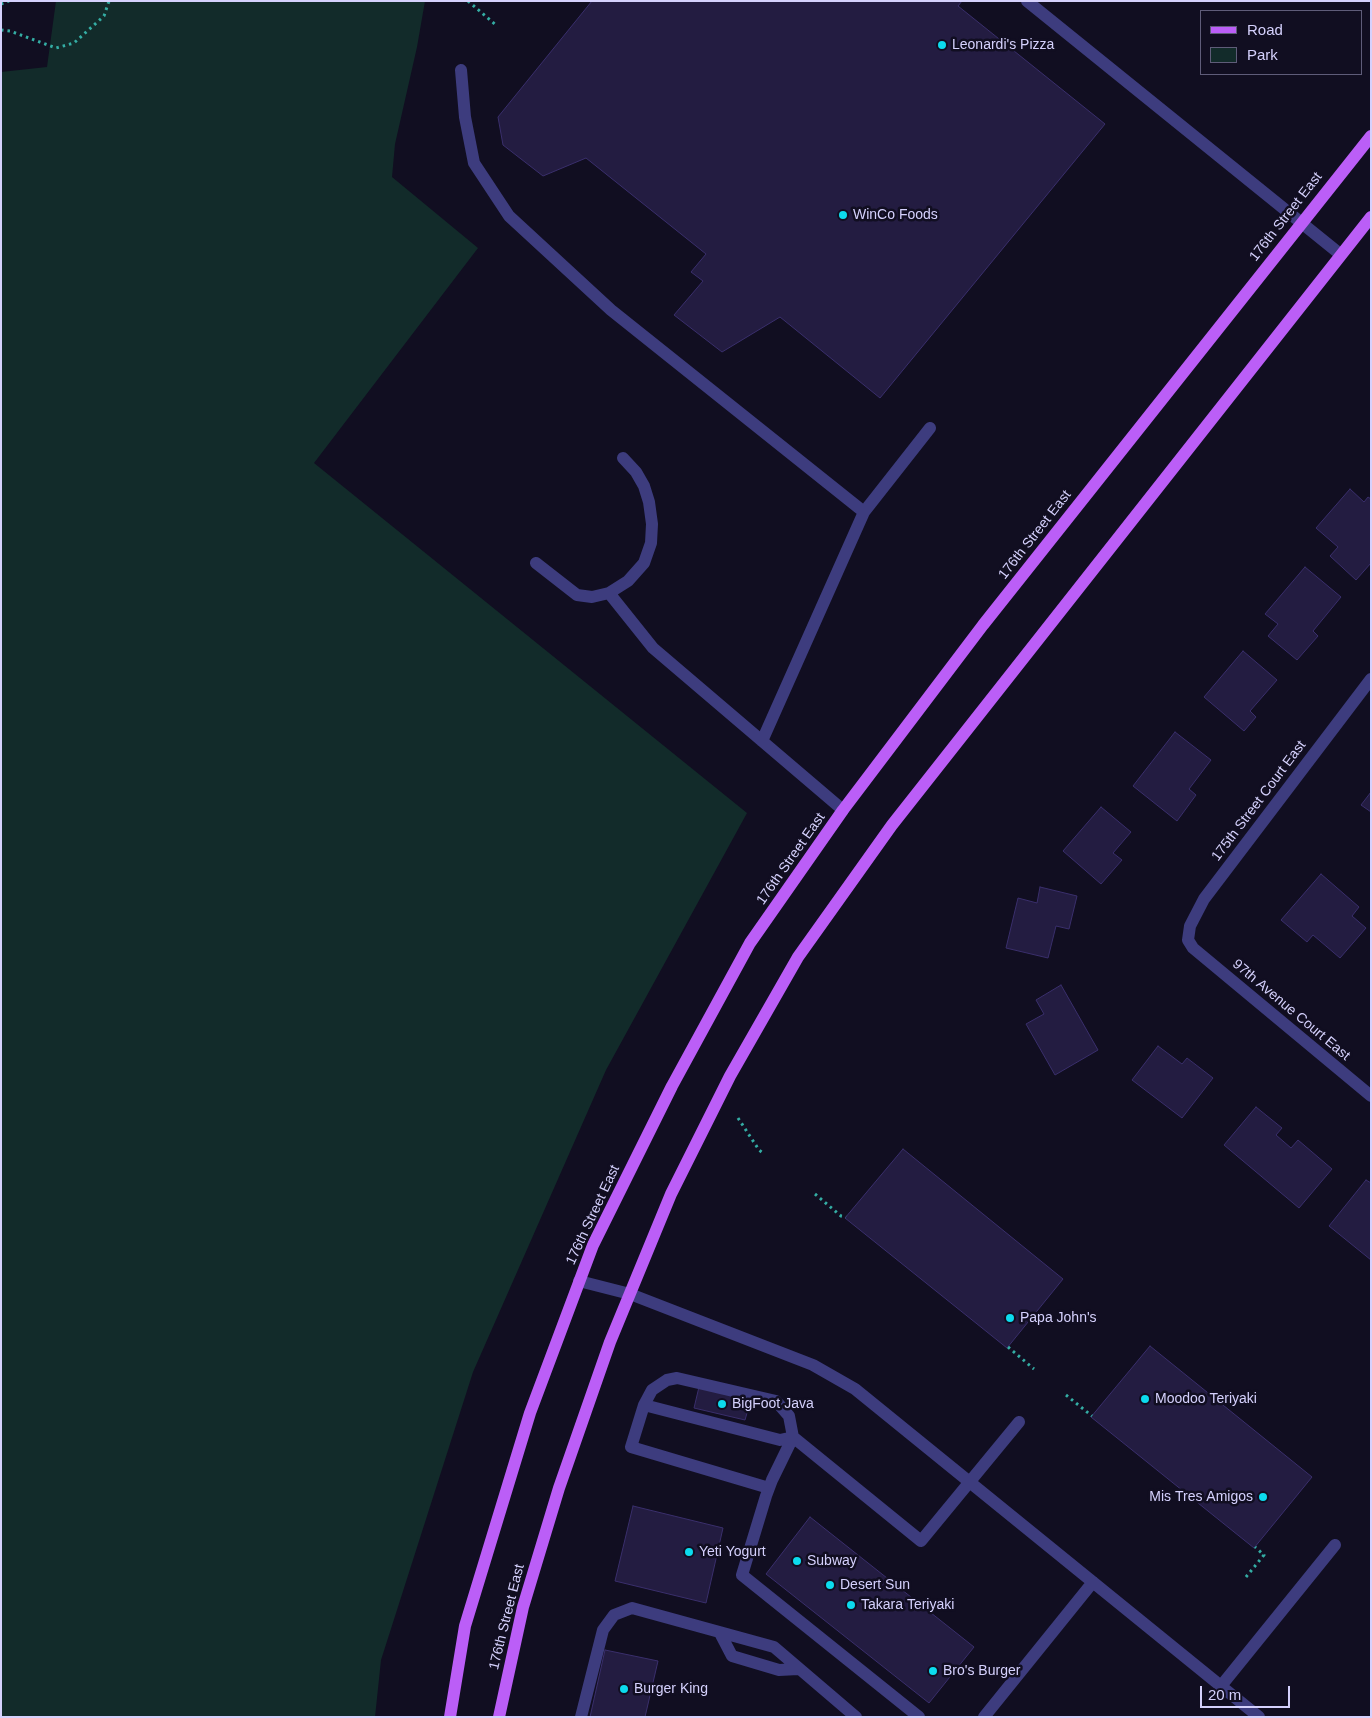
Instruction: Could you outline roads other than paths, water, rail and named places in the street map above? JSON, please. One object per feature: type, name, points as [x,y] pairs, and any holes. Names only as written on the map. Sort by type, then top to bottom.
[{"type":"main road","name":"176th Street East","points":[[450,1717],[465,1626],[530,1413],[593,1244],[672,1086],[750,943],[843,810],[989,618],[1371,136]]},
{"type":"main road","name":"176th Street East","points":[[499,1717],[523,1607],[559,1488],[610,1342],[675,1186],[730,1076],[798,957],[892,825],[1371,216]]},
{"type":"street","points":[[1027,1],[1340,254]]},
{"type":"street","points":[[461,70],[465,117],[474,162],[509,216],[611,310],[864,512]]},
{"type":"street","points":[[762,741],[864,512],[930,428]]},
{"type":"street","points":[[536,563],[577,595],[592,598],[610,593],[628,581],[644,563],[651,543],[652,524],[649,502],[644,486],[636,472],[623,458]]},
{"type":"street","points":[[610,593],[653,648],[843,810]]},
{"type":"street","name":"175th Street Court East","points":[[1193,948],[1188,940],[1190,926],[1204,899],[1371,679]]},
{"type":"street","name":"97th Avenue Court East","points":[[1193,948],[1371,1096]]},
{"type":"street","points":[[579,1282],[630,1294],[813,1365],[855,1389],[1259,1717]]},
{"type":"street","points":[[769,1488],[631,1447],[644,1405],[652,1390],[667,1380],[677,1378],[776,1401],[789,1416],[793,1437],[769,1488],[742,1575],[919,1717]]},
{"type":"street","points":[[644,1405],[780,1440],[793,1437]]},
{"type":"street","points":[[793,1437],[921,1541],[1019,1422]]},
{"type":"street","points":[[1221,1686],[1335,1545]]},
{"type":"street","points":[[984,1717],[1093,1582]]},
{"type":"street","points":[[580,1717],[603,1630],[614,1615],[632,1608],[774,1647],[856,1717]]},
{"type":"street","points":[[720,1633],[732,1656],[779,1670],[798,1668]]},
{"type":"place","name":"Leonardi's Pizza","points":[[942,45]]},
{"type":"place","name":"WinCo Foods","points":[[843,215]]},
{"type":"place","name":"Papa John's","points":[[1010,1318]]},
{"type":"place","name":"Moodoo Teriyaki","points":[[1145,1399]]},
{"type":"place","name":"BigFoot Java","points":[[722,1404]]},
{"type":"place","name":"Mis Tres Amigos","points":[[1263,1497]]},
{"type":"place","name":"Yeti Yogurt","points":[[689,1552]]},
{"type":"place","name":"Subway","points":[[797,1561]]},
{"type":"place","name":"Desert Sun","points":[[830,1585]]},
{"type":"place","name":"Takara Teriyaki","points":[[851,1605]]},
{"type":"place","name":"Bro's Burger","points":[[933,1671]]},
{"type":"place","name":"Burger King","points":[[624,1689]]}]
